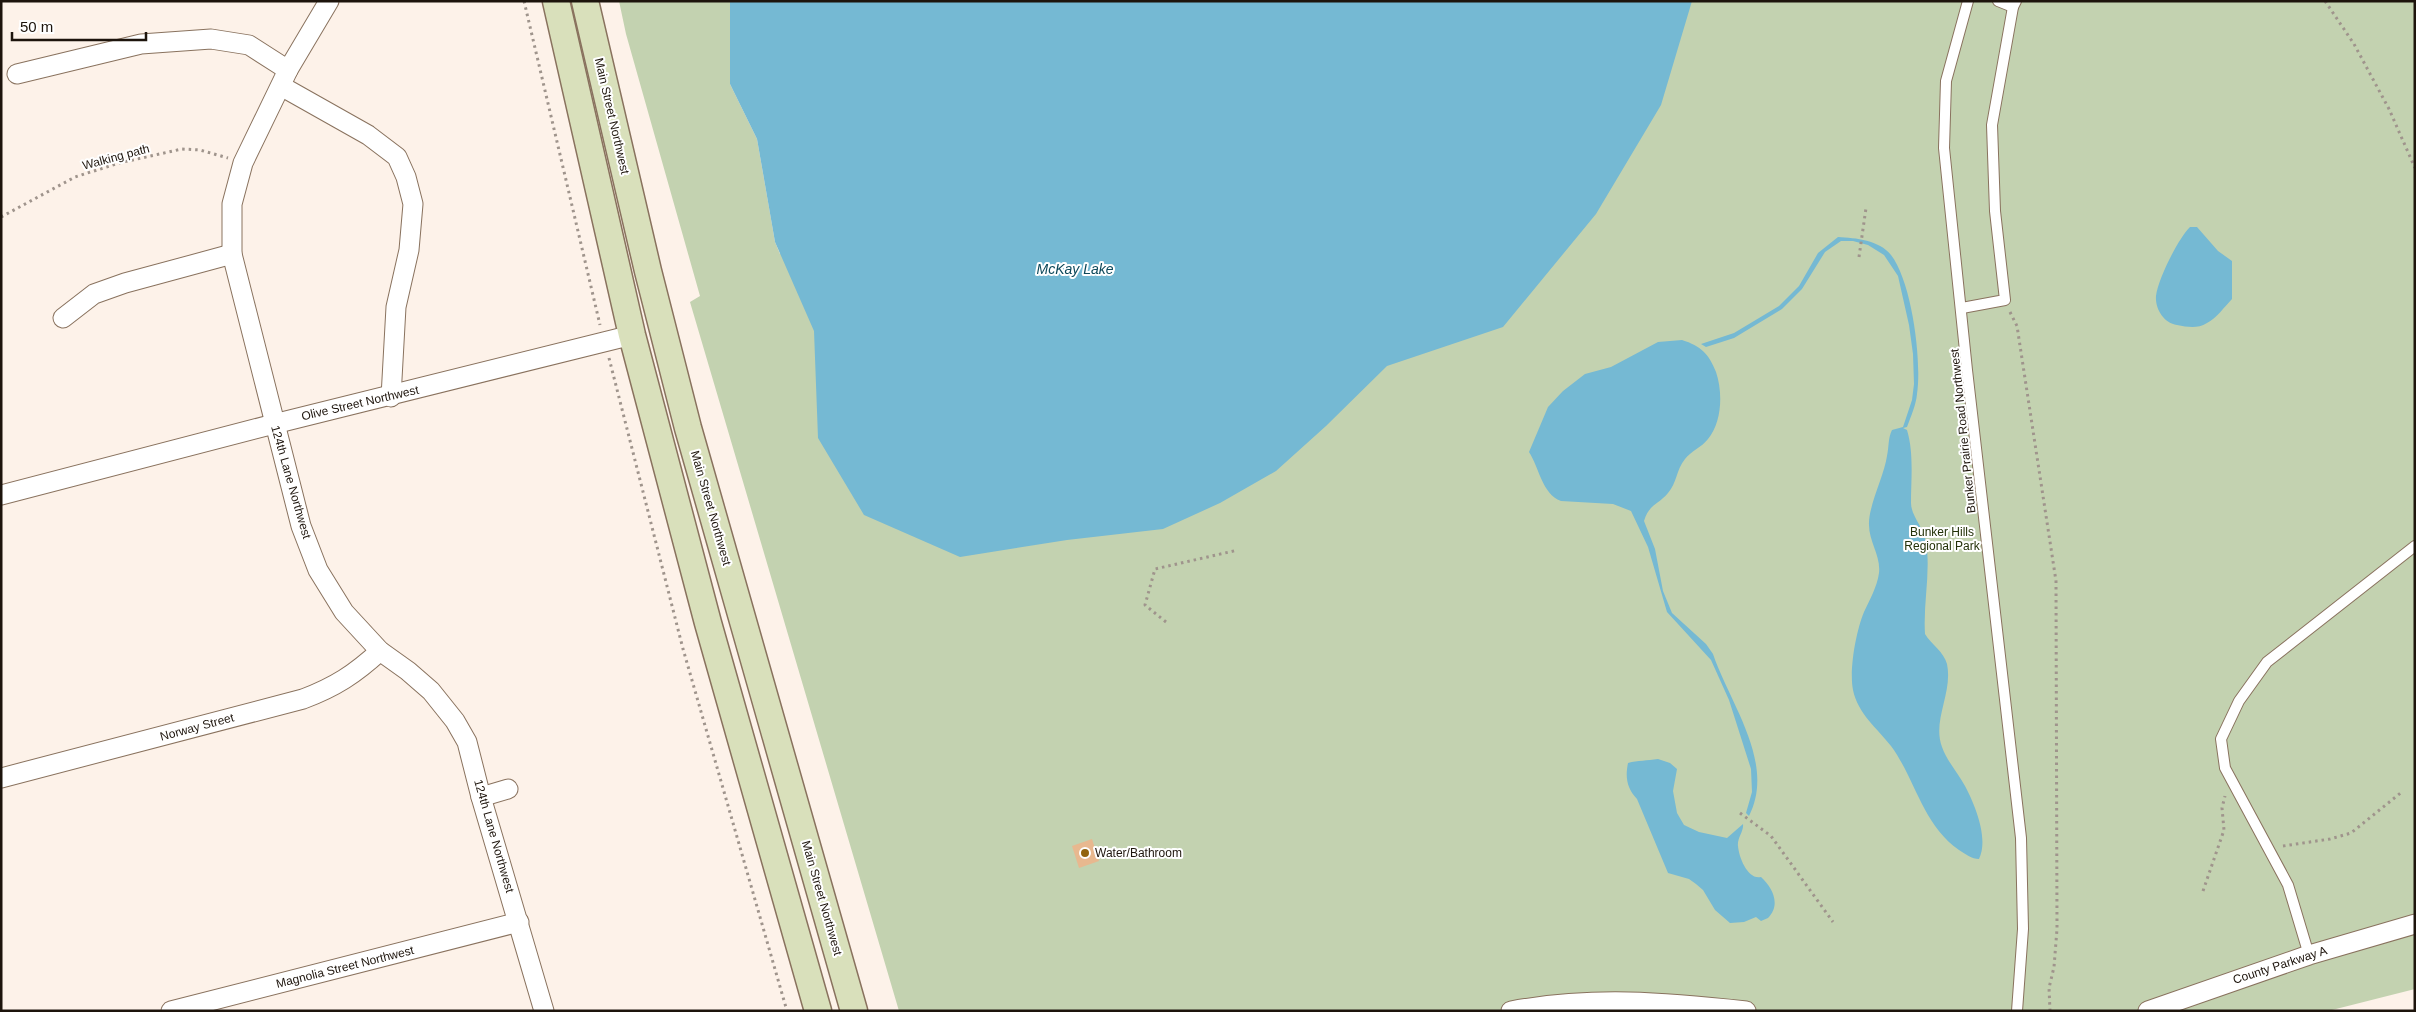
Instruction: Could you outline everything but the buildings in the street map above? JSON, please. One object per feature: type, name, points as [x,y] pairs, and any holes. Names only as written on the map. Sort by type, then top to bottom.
[{"type":"main road","points":[[556,1],[632,335],[710,632],[818,1011]]},
{"type":"main road","name":"Main Street Northwest","points":[[585,1],[648,271],[688,428],[854,1011]]},
{"type":"street","name":"124th Lane Northwest","points":[[329,1],[285,78],[243,162],[232,204],[232,254],[301,526],[318,570],[344,612],[380,651],[408,671],[431,691],[455,721],[467,742],[481,797],[544,1011]]},
{"type":"street","points":[[17,74],[141,44],[211,38],[249,45],[285,78],[397,157],[406,177],[413,204],[409,250],[396,307],[391,397]]},
{"type":"street","points":[[63,318],[94,294],[125,283],[232,254]]},
{"type":"street","name":"Olive Street Northwest","points":[[1,495],[274,424],[391,397],[632,335]]},
{"type":"street","name":"Norway Street","points":[[1,778],[303,699],[332,688],[361,669],[380,651]]},
{"type":"street","points":[[481,797],[508,789]]},
{"type":"street","name":"Magnolia Street Northwest","points":[[171,1011],[519,922]]},
{"type":"street","name":"County Parkway A","points":[[2148,1011],[2309,955],[2415,924]]},
{"type":"street","points":[[1512,1011],[1560,1003],[1627,1000],[1746,1011]]},
{"type":"lane","name":"Bunker Prairie Road Northwest","points":[[1968,1],[1946,81],[1944,148],[1952,238],[1962,308],[1967,370],[2021,838],[2023,929],[2017,1011]]},
{"type":"lane","points":[[1962,308],[2005,300],[1995,211],[1992,125],[2015,4],[1998,1]]},
{"type":"lane","points":[[2309,955],[2288,885],[2225,768],[2221,739],[2239,701],[2267,662],[2415,546]]},
{"type":"path","points":[[524,1],[598,317]]},
{"type":"path","points":[[2325,1],[2354,44],[2389,109],[2415,168]]},
{"type":"path","name":"Walking path","points":[[1,216],[75,177],[182,149],[200,150],[243,162]]},
{"type":"path","points":[[1859,257],[1866,208]]},
{"type":"path","points":[[2005,300],[2017,326],[2056,581],[2057,929],[2054,967],[2049,988],[2050,1011]]},
{"type":"path","points":[[609,359],[683,649],[787,1011]]},
{"type":"path","points":[[1166,622],[1145,605],[1155,569],[1238,550]]},
{"type":"path","points":[[2203,891],[2224,830],[2222,808],[2230,778]]},
{"type":"path","points":[[2270,850],[2330,839],[2351,833],[2403,791]]},
{"type":"path","points":[[1740,813],[1771,836],[1833,922]]},
{"type":"green space","name":"Bunker Hills Regional Park","points":[[619,1],[730,1],[730,84],[757,139],[775,242],[780,254],[1251,1],[2415,1],[2415,989],[2328,1011],[899,1011],[690,302],[700,296],[626,34]]},
{"type":"water","name":"McKay Lake","points":[[730,1],[1692,1],[1661,105],[1596,214],[1503,327],[1387,366],[1326,426],[1276,471],[1220,503],[1163,529],[1067,540],[960,557],[864,515],[818,438],[814,331],[775,242],[757,139],[730,84]]},
{"type":"water","points":[[2190,227],[2197,227],[2218,251],[2232,261],[2232,299],[2210,321],[2200,326],[2192,327],[2172,324],[2161,315],[2156,301],[2164,270],[2180,240]]},
{"type":"water","points":[[1838,237],[1867,241],[1886,250],[1898,267],[1910,302],[1917,343],[1918,380],[1914,406],[1907,427],[1903,428],[1907,430],[1911,448],[1912,508],[1926,542],[1925,634],[1943,656],[1947,664],[1948,675],[1939,727],[1940,737],[1944,752],[1965,786],[1980,822],[1982,851],[1979,859],[1959,850],[1936,828],[1920,801],[1900,759],[1864,714],[1855,699],[1853,690],[1852,672],[1856,640],[1861,620],[1875,588],[1879,573],[1869,518],[1885,464],[1892,430],[1903,427],[1912,400],[1914,384],[1913,354],[1909,325],[1898,276],[1884,255],[1868,245],[1853,241],[1841,241],[1825,252],[1802,289],[1782,309],[1734,338],[1706,347],[1701,344],[1734,333],[1779,306],[1799,286],[1818,253]]},
{"type":"water","points":[[1682,340],[1704,352],[1716,372],[1720,389],[1719,416],[1708,439],[1685,459],[1671,489],[1648,511],[1644,521],[1655,549],[1663,591],[1672,613],[1706,644],[1713,654],[1748,734],[1757,775],[1756,796],[1749,816],[1746,813],[1752,792],[1751,769],[1729,700],[1711,660],[1667,612],[1648,547],[1631,511],[1613,504],[1561,501],[1555,498],[1545,486],[1529,452],[1548,407],[1563,391],[1585,374],[1611,367],[1658,342]]},
{"type":"water","points":[[1658,759],[1670,763],[1677,769],[1673,791],[1677,813],[1684,825],[1699,832],[1727,838],[1743,824],[1738,843],[1742,862],[1748,872],[1756,877],[1761,877],[1765,881],[1774,897],[1774,908],[1768,918],[1761,921],[1756,917],[1744,922],[1730,923],[1715,910],[1703,890],[1696,884],[1689,879],[1668,873],[1637,799],[1629,787],[1627,778],[1628,763]]},
{"type":"place","name":"Water/Bathroom","points":[[1085,853]]}]
